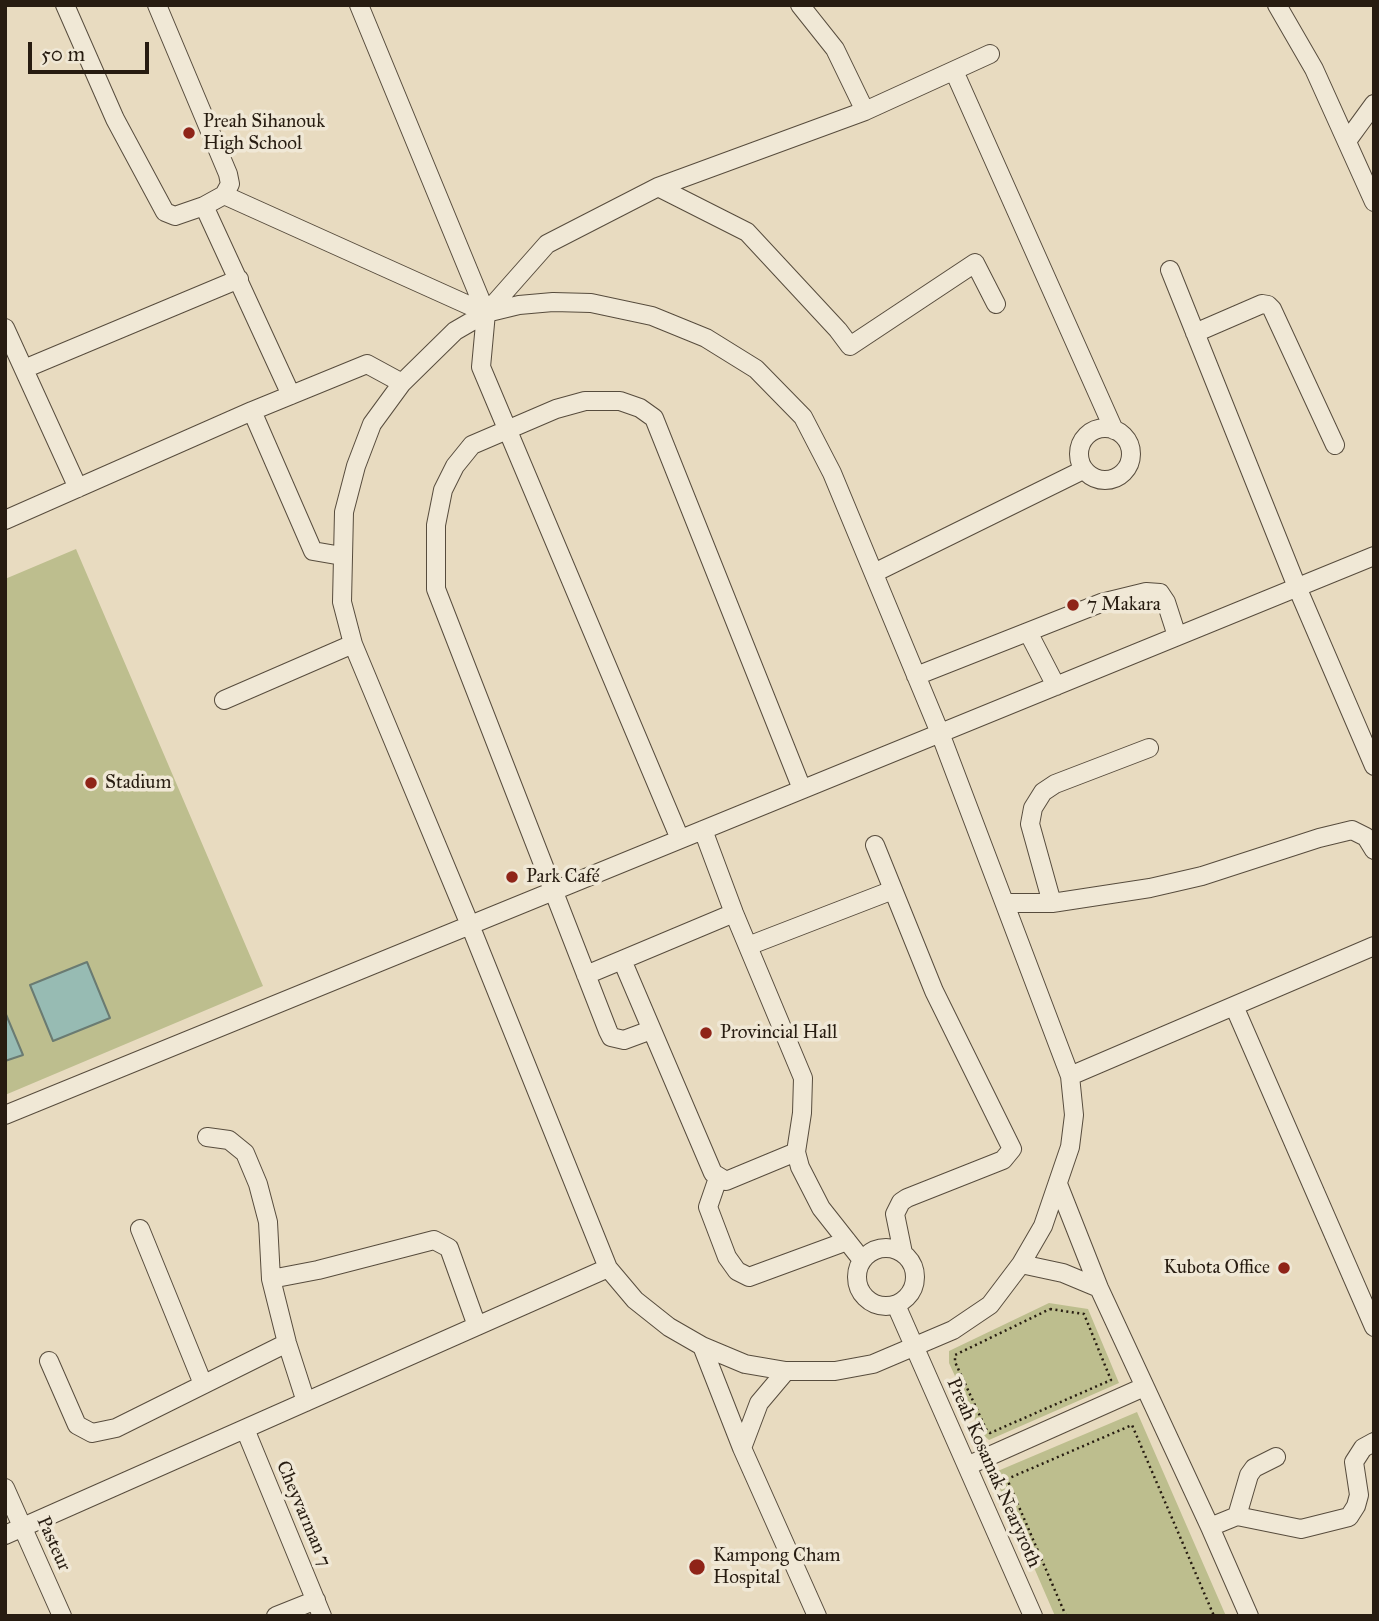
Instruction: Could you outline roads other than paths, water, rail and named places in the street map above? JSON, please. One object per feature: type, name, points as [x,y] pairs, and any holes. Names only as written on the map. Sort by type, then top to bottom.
[{"type":"street","points":[[65,5],[115,119],[165,212],[175,216],[204,206],[224,195],[230,184],[229,174],[157,5]]},
{"type":"street","points":[[359,5],[486,313],[481,367],[680,839]]},
{"type":"street","points":[[800,5],[835,49],[864,111]]},
{"type":"street","points":[[1277,5],[1314,69],[1374,202]]},
{"type":"street","points":[[486,313],[547,244],[658,187],[864,111],[990,54]]},
{"type":"street","points":[[954,71],[1114,430]]},
{"type":"street","points":[[1347,141],[1374,104]]},
{"type":"street","points":[[658,187],[747,232],[838,330],[849,346],[975,263],[996,304]]},
{"type":"street","points":[[224,195],[486,313]]},
{"type":"street","points":[[204,206],[291,395]]},
{"type":"street","points":[[1170,270],[1297,587],[1374,766]]},
{"type":"street","points":[[24,369],[239,279]]},
{"type":"street","points":[[553,302],[591,303],[652,316],[706,338],[756,369],[803,417],[832,473],[940,733],[1070,1076],[1074,1115],[1070,1147],[1042,1226],[1021,1264],[989,1305],[953,1330],[873,1364],[835,1371],[786,1371],[745,1364],[702,1346],[669,1327],[635,1300],[608,1268],[353,644],[342,602],[344,512],[356,466],[372,424],[401,383],[455,331],[486,313],[519,305],[553,302]]},
{"type":"street","points":[[1195,332],[1262,304],[1268,305],[1335,445]]},
{"type":"street","points":[[5,328],[78,488]]},
{"type":"street","points":[[5,520],[252,411],[367,364],[401,383]]},
{"type":"street","points":[[651,1031],[624,1040],[611,1037],[436,589],[436,525],[443,489],[455,466],[472,445],[556,409],[585,401],[620,401],[640,408],[654,418],[802,789]]},
{"type":"street","points":[[252,411],[313,551],[342,556]]},
{"type":"street","points":[[1107,427],[1122,433],[1132,449],[1131,462],[1123,474],[1108,481],[1092,478],[1083,470],[1078,449],[1085,436],[1096,429],[1107,427]]},
{"type":"street","points":[[874,573],[1083,470]]},
{"type":"street","points":[[5,1115],[1374,556]]},
{"type":"street","points":[[916,676],[1101,603],[1146,592],[1160,593],[1166,602],[1177,636]]},
{"type":"street","points":[[1028,632],[1056,686]]},
{"type":"street","points":[[224,700],[353,644]]},
{"type":"street","points":[[1052,902],[1030,824],[1033,808],[1043,792],[1055,784],[1149,748]]},
{"type":"street","points":[[703,830],[734,913],[803,1078],[802,1113],[796,1152],[800,1167],[821,1208],[862,1260]]},
{"type":"street","points":[[1005,904],[1052,902],[1150,888],[1202,876],[1336,833],[1352,831],[1366,837],[1374,850]]},
{"type":"street","points":[[875,845],[934,991],[1012,1149],[1003,1160],[901,1202],[895,1214],[903,1253],[914,1268],[914,1286],[910,1294],[896,1305],[878,1305],[863,1295],[857,1278],[862,1260],[868,1254],[885,1248],[903,1253]]},
{"type":"street","points":[[748,946],[893,890]]},
{"type":"street","points":[[586,975],[734,913]]},
{"type":"street","points":[[1070,1076],[1374,946]]},
{"type":"street","points":[[622,960],[713,1172],[718,1178],[726,1181],[796,1152]]},
{"type":"street","points":[[1234,1006],[1374,1328]]},
{"type":"street","points":[[207,1137],[229,1140],[245,1153],[258,1184],[268,1223],[271,1279],[287,1343],[306,1402]]},
{"type":"street","points":[[718,1178],[708,1207],[727,1257],[737,1271],[749,1277],[847,1241]]},
{"type":"street","points":[[1058,1185],[1099,1288],[1249,1616]]},
{"type":"street","points":[[140,1228],[203,1384]]},
{"type":"street","points":[[271,1279],[318,1270],[434,1240],[449,1248],[477,1326]]},
{"type":"street","points":[[1021,1264],[1063,1273],[1099,1288]]},
{"type":"street","points":[[5,1535],[608,1268]]},
{"type":"street","name":"Preah Kosamak Nearyroth","points":[[896,1305],[1033,1616]]},
{"type":"street","points":[[49,1361],[77,1425],[92,1433],[116,1428],[287,1343]]},
{"type":"street","points":[[702,1346],[742,1448],[817,1616]]},
{"type":"street","points":[[742,1448],[759,1403],[786,1371]]},
{"type":"street","points":[[967,1466],[1144,1387]]},
{"type":"street","name":"Cheyvarman 7","points":[[245,1429],[319,1608]]},
{"type":"street","points":[[1210,1527],[1237,1516],[1301,1529],[1349,1517],[1359,1495],[1354,1462],[1363,1448],[1374,1442]]},
{"type":"street","points":[[1237,1516],[1249,1475],[1254,1468],[1276,1457]]},
{"type":"street","name":"Pasteur","points":[[5,1488],[62,1616]]},
{"type":"street","points":[[276,1616],[319,1608]]},
{"type":"water","points":[[87,962],[110,1018],[53,1041],[30,985]]},
{"type":"water","points":[[5,1012],[23,1055],[5,1061]]},
{"type":"place","name":"Preah Sihanouk High School","points":[[189,133]]},
{"type":"place","name":"7 Makara","points":[[1073,605]]},
{"type":"place","name":"Stadium","points":[[91,783]]},
{"type":"place","name":"Park Café","points":[[512,877]]},
{"type":"place","name":"Provincial Hall","points":[[706,1033]]},
{"type":"place","name":"Kubota Office","points":[[1284,1268]]},
{"type":"place","name":"Kampong Cham Hospital","points":[[697,1567]]}]
